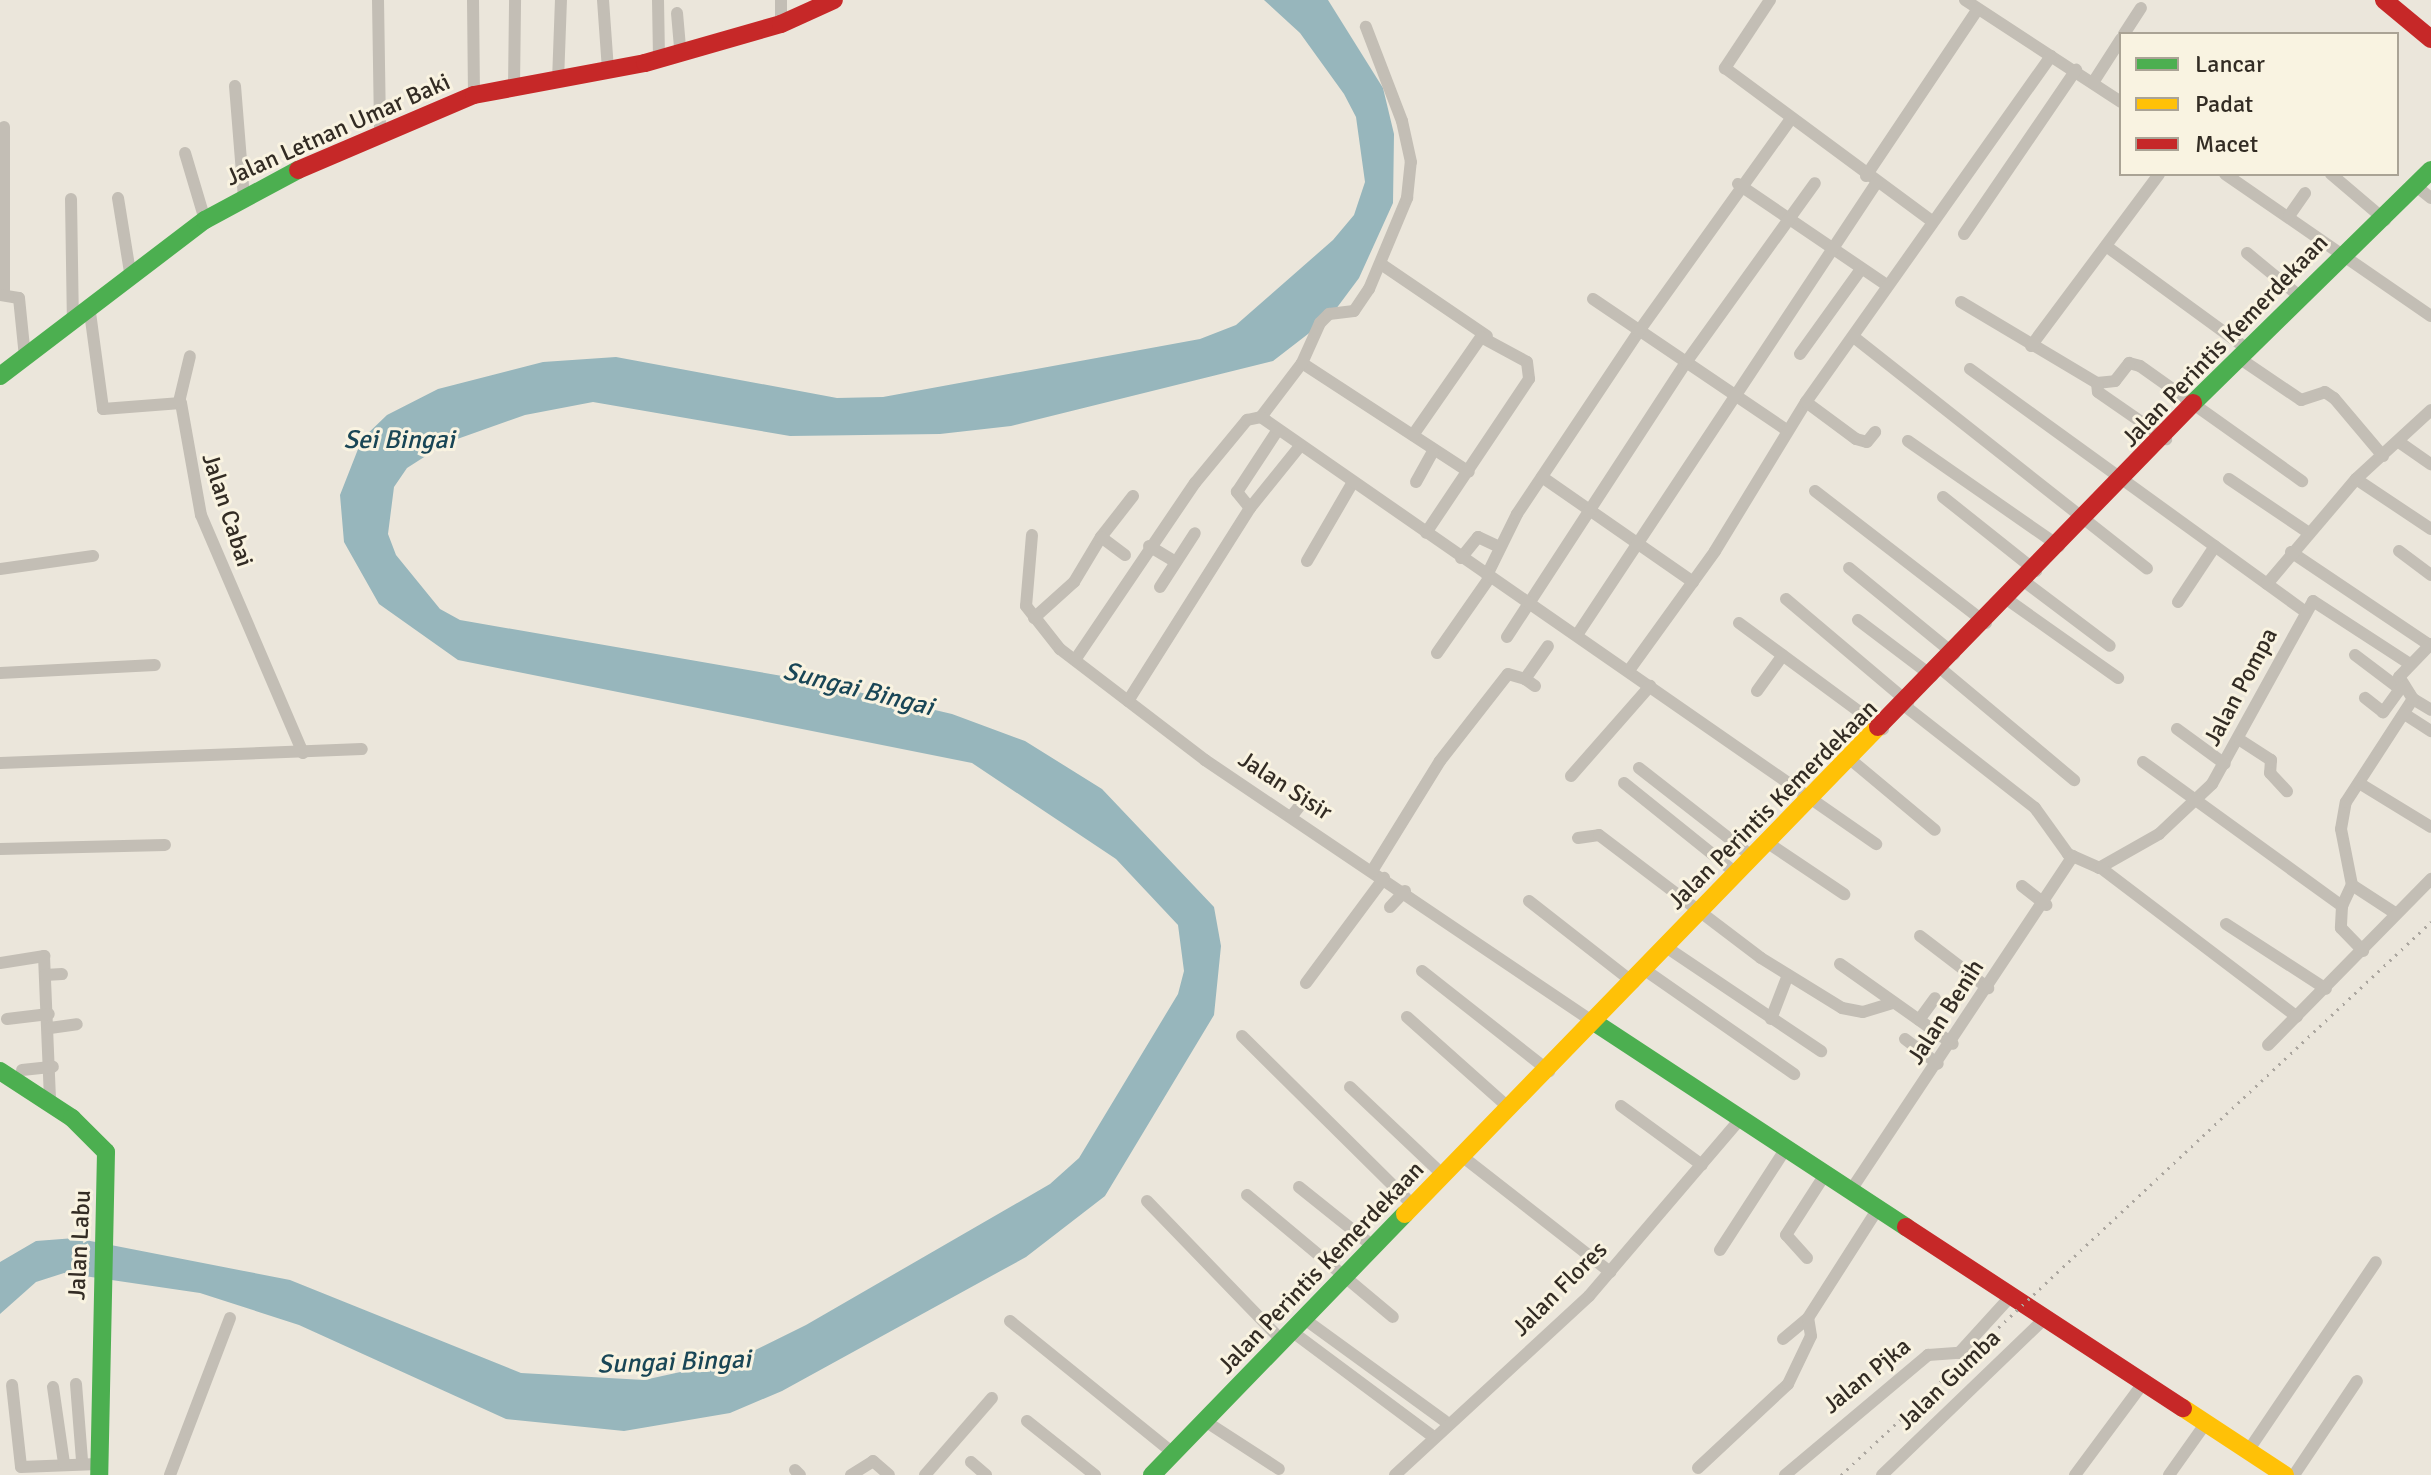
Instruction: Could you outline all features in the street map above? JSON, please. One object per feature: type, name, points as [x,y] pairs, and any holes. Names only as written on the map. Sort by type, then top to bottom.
[{"type":"street","points":[[378,0],[380,133]]},
{"type":"street","points":[[473,0],[474,95]]},
{"type":"street","points":[[514,87],[515,0]]},
{"type":"street","points":[[558,81],[561,0]]},
{"type":"street","points":[[603,0],[608,70]]},
{"type":"street","points":[[658,0],[659,59]]},
{"type":"street","points":[[781,0],[781,24]]},
{"type":"street","name":"Jalan Letnan Umar Baki","points":[[0,376],[130,272],[205,220],[244,197],[380,133],[474,95],[659,59],[781,24],[834,0]]},
{"type":"street","points":[[1770,0],[1725,68],[1932,221]]},
{"type":"street","points":[[1966,0],[1977,10],[2094,81],[2119,100]]},
{"type":"street","points":[[2384,0],[2431,39]]},
{"type":"street","points":[[2125,32],[2141,8]]},
{"type":"street","points":[[1577,635],[1739,394],[1977,10]]},
{"type":"street","points":[[677,13],[680,51]]},
{"type":"street","points":[[1075,660],[1149,546],[1247,420],[1261,417],[1302,363],[1320,323],[1329,314],[1354,311],[1381,264],[1407,198],[1411,162],[1366,27]]},
{"type":"street","points":[[2094,81],[2119,41]]},
{"type":"street","points":[[1630,669],[1693,582],[1806,402],[1855,338],[1932,221],[2051,56]]},
{"type":"street","points":[[1964,234],[2076,70]]},
{"type":"street","points":[[235,86],[244,197]]},
{"type":"street","points":[[1437,653],[1488,576],[1499,547],[1542,477],[1738,184],[1791,119]]},
{"type":"street","points":[[4,127],[2,294],[19,298],[25,357]]},
{"type":"street","points":[[185,153],[205,220]]},
{"type":"street","name":"Jalan Perintis Kemerdekaan","points":[[1152,1475],[1509,1108],[1597,1024],[1737,874],[2166,439],[2298,295],[2339,254],[2424,192],[2431,170]]},
{"type":"street","points":[[2031,346],[2158,176]]},
{"type":"street","points":[[2228,176],[2431,316]]},
{"type":"street","points":[[2333,176],[2385,220]]},
{"type":"street","points":[[1507,637],[1687,361],[1786,217],[1815,183]]},
{"type":"street","points":[[1738,184],[1888,286]]},
{"type":"street","points":[[2289,216],[2305,193]]},
{"type":"street","points":[[118,198],[130,272]]},
{"type":"street","points":[[71,199],[73,320]]},
{"type":"street","points":[[2106,246],[2301,400],[2325,392],[2334,398],[2383,456]]},
{"type":"street","points":[[2247,253],[2298,295]]},
{"type":"street","points":[[1381,264],[1527,362],[1530,373],[1469,472],[1426,533]]},
{"type":"street","points":[[1800,354],[1861,269]]},
{"type":"street","points":[[1593,299],[1739,394],[1788,431]]},
{"type":"street","points":[[1961,302],[2097,383],[2115,381],[2134,363],[2302,481]]},
{"type":"street","points":[[89,305],[103,409],[179,402],[190,356]]},
{"type":"street","points":[[1413,435],[1476,340],[1487,336]]},
{"type":"street","points":[[1855,338],[2147,569]]},
{"type":"street","points":[[1302,363],[1469,472]]},
{"type":"street","name":"Jalan Pompa","points":[[1970,369],[2303,610],[2240,740],[2225,764],[2159,834],[2101,868]]},
{"type":"street","points":[[2097,383],[2098,392],[2166,439]]},
{"type":"street","name":"Jalan Cabai","points":[[179,402],[201,515],[303,753]]},
{"type":"street","points":[[1806,402],[1856,439],[1867,442],[1875,432]]},
{"type":"street","points":[[2267,584],[2356,479],[2431,410]]},
{"type":"street","points":[[1261,417],[1461,558],[1630,669],[1876,844]]},
{"type":"street","points":[[1250,508],[1237,492],[1277,431]]},
{"type":"street","points":[[1908,441],[2059,546]]},
{"type":"street","points":[[2399,442],[2431,464]]},
{"type":"street","points":[[1128,701],[1250,508],[1300,446]]},
{"type":"street","points":[[1416,482],[1433,451]]},
{"type":"street","points":[[1542,477],[1693,582]]},
{"type":"street","points":[[2229,479],[2309,533]]},
{"type":"street","points":[[2356,479],[2431,529]]},
{"type":"street","points":[[1307,561],[1353,482]]},
{"type":"street","points":[[1815,491],[1986,623]]},
{"type":"street","points":[[1032,535],[1025,594],[1034,618],[1074,582],[1101,537],[1133,496]]},
{"type":"street","points":[[1943,497],[2110,646]]},
{"type":"street","points":[[1160,587],[1195,533]]},
{"type":"street","points":[[1101,537],[1125,555]]},
{"type":"street","points":[[1461,558],[1478,537],[1499,547]]},
{"type":"street","points":[[1149,546],[1174,561]]},
{"type":"street","points":[[2178,602],[2215,546]]},
{"type":"street","points":[[2399,551],[2431,575]]},
{"type":"street","points":[[2291,552],[2431,645],[2410,664],[2400,689],[2383,712],[2365,698]]},
{"type":"street","points":[[0,569],[93,556]]},
{"type":"street","points":[[1849,568],[1954,654]]},
{"type":"street","points":[[1786,599],[1906,704],[2035,808],[2073,856],[2101,868],[2297,1017]]},
{"type":"street","points":[[2008,600],[2118,678]]},
{"type":"street","points":[[2303,610],[2320,600],[2410,664]]},
{"type":"street","name":"Jalan Sisir","points":[[1034,618],[1075,660],[1128,701],[1291,817],[1405,891],[1597,1024]]},
{"type":"street","points":[[1858,620],[1936,672],[2074,780]]},
{"type":"street","points":[[1739,623],[1883,729]]},
{"type":"street","points":[[1306,983],[1378,874],[1440,761],[1508,674],[1530,683],[1548,646]]},
{"type":"street","points":[[1757,691],[1783,655]]},
{"type":"street","points":[[2355,655],[2431,710]]},
{"type":"street","points":[[0,673],[155,665]]},
{"type":"street","points":[[1571,776],[1650,686]]},
{"type":"street","points":[[2363,951],[2339,923],[2342,906],[2352,885],[2341,829],[2359,783],[2406,715],[2413,699]]},
{"type":"street","points":[[2406,715],[2431,731]]},
{"type":"street","points":[[2177,729],[2225,764]]},
{"type":"street","points":[[2240,740],[2271,760],[2270,773],[2287,791]]},
{"type":"street","points":[[0,763],[362,749]]},
{"type":"street","points":[[1851,760],[1935,830]]},
{"type":"street","points":[[2143,762],[2342,906]]},
{"type":"street","points":[[1639,768],[1754,858]]},
{"type":"street","points":[[1624,783],[1737,874]]},
{"type":"street","points":[[2359,783],[2431,827]]},
{"type":"street","points":[[1291,817],[1306,798]]},
{"type":"street","points":[[1578,838],[1599,835],[1700,913],[1788,975],[1852,1012],[1893,1003]]},
{"type":"street","points":[[1768,843],[1844,894]]},
{"type":"street","points":[[0,849],[165,845]]},
{"type":"street","name":"Jalan Benih","points":[[1851,1190],[2046,905],[2073,856]]},
{"type":"street","points":[[2268,1045],[2431,879]]},
{"type":"street","points":[[2352,885],[2395,913]]},
{"type":"street","points":[[2022,886],[2046,905]]},
{"type":"street","points":[[1390,907],[1405,891]]},
{"type":"street","points":[[1529,901],[1639,977],[1794,1074]]},
{"type":"street","points":[[2226,924],[2326,989]]},
{"type":"street","points":[[1920,936],[1988,988]]},
{"type":"street","points":[[1666,947],[1821,1051]]},
{"type":"street","points":[[0,963],[44,956],[53,1067],[50,1102]]},
{"type":"street","points":[[1840,964],[1953,1044]]},
{"type":"street","points":[[1422,971],[1549,1071]]},
{"type":"street","points":[[45,975],[62,974]]},
{"type":"street","points":[[1771,1019],[1788,975]]},
{"type":"street","points":[[1919,1020],[1935,998]]},
{"type":"street","points":[[1407,1017],[1509,1108]]},
{"type":"street","points":[[7,1019],[77,1024]]},
{"type":"street","points":[[1597,1024],[2285,1475]]},
{"type":"street","points":[[1242,1036],[1414,1206]]},
{"type":"street","points":[[1905,1039],[1938,1064]]},
{"type":"street","points":[[22,1070],[53,1067]]},
{"type":"street","name":"Jalan Labu","points":[[0,1071],[50,1102],[106,1152],[93,1467]]},
{"type":"street","points":[[1350,1087],[1444,1176]]},
{"type":"street","points":[[1621,1106],[1702,1165]]},
{"type":"street","name":"Jalan Flores","points":[[1403,1473],[1445,1421],[1610,1272],[1741,1118]]},
{"type":"street","points":[[1720,1250],[1787,1147]]},
{"type":"street","points":[[1463,1157],[1610,1272]]},
{"type":"street","points":[[1807,1258],[1786,1235],[1826,1173]]},
{"type":"street","points":[[1299,1187],[1374,1247]]},
{"type":"street","points":[[1247,1195],[1393,1317]]},
{"type":"street","points":[[1147,1201],[1292,1330],[1431,1435]]},
{"type":"street","points":[[1783,1339],[1808,1318],[1879,1207]]},
{"type":"street","points":[[2248,1451],[2376,1262]]},
{"type":"street","name":"Jalan Pjka","points":[[1785,1475],[1928,1355],[1959,1353],[2012,1295]]},
{"type":"street","name":"Jalan Gumba","points":[[1882,1475],[2046,1317]]},
{"type":"street","points":[[170,1475],[230,1318]]},
{"type":"street","points":[[1698,1468],[1788,1384],[1811,1336],[1808,1318]]},
{"type":"street","points":[[1010,1321],[1173,1453]]},
{"type":"street","points":[[1292,1330],[1445,1421]]},
{"type":"street","points":[[2294,1475],[2357,1381]]},
{"type":"street","points":[[2075,1475],[2144,1382]]},
{"type":"street","points":[[12,1385],[21,1471],[64,1463],[93,1467],[76,1384]]},
{"type":"street","points":[[53,1387],[64,1463]]},
{"type":"street","points":[[925,1475],[992,1398]]},
{"type":"street","points":[[1027,1421],[1095,1475]]},
{"type":"street","points":[[1205,1421],[1279,1469]]},
{"type":"street","points":[[2169,1475],[2206,1423]]},
{"type":"street","points":[[851,1475],[873,1461],[889,1475]]},
{"type":"street","points":[[971,1462],[986,1475]]},
{"type":"water","name":"Sei Bingai","points":[[1264,0],[1328,0],[1383,88],[1394,134],[1393,203],[1359,278],[1330,317],[1273,361],[1011,426],[940,434],[790,436],[593,402],[525,415],[446,443],[407,468],[394,487],[388,534],[396,555],[440,609],[460,620],[811,681],[952,714],[1025,741],[1102,789],[1214,907],[1221,946],[1214,1015],[1105,1196],[1026,1257],[782,1391],[730,1413],[624,1431],[506,1419],[299,1325],[200,1293],[64,1273],[36,1282],[0,1314],[0,1262],[36,1241],[75,1238],[290,1280],[521,1373],[644,1380],[735,1360],[806,1325],[1050,1184],[1079,1158],[1178,994],[1184,971],[1178,925],[1116,859],[972,763],[458,660],[379,604],[344,542],[340,495],[362,439],[387,415],[438,389],[543,362],[616,357],[837,398],[883,397],[1200,339],[1236,325],[1333,240],[1354,215],[1365,182],[1356,117],[1344,94],[1300,33]]},
{"type":"railway","points":[[1841,1475],[2431,922]]},
{"type":"traffic: fast","points":[[0,376],[205,220],[298,170]]},
{"type":"traffic: fast","points":[[2193,403],[2431,170]]},
{"type":"traffic: fast","points":[[1597,1024],[1906,1227]]},
{"type":"traffic: fast","points":[[0,1071],[72,1118],[106,1152],[99,1475]]},
{"type":"traffic: fast","points":[[1152,1475],[1405,1214]]},
{"type":"traffic: slow","points":[[1405,1214],[1878,727]]},
{"type":"traffic: slow","points":[[2183,1408],[2285,1475]]},
{"type":"traffic: jam","points":[[298,170],[474,95],[645,63],[781,24],[834,0]]},
{"type":"traffic: jam","points":[[2384,0],[2431,39]]},
{"type":"traffic: jam","points":[[1878,727],[2193,403]]},
{"type":"traffic: jam","points":[[1906,1227],[2183,1408]]},
{"type":"water label","name":"Sungai Bingai","points":[[858,690]]},
{"type":"water label","name":"Sungai Bingai","points":[[674,1363]]}]
